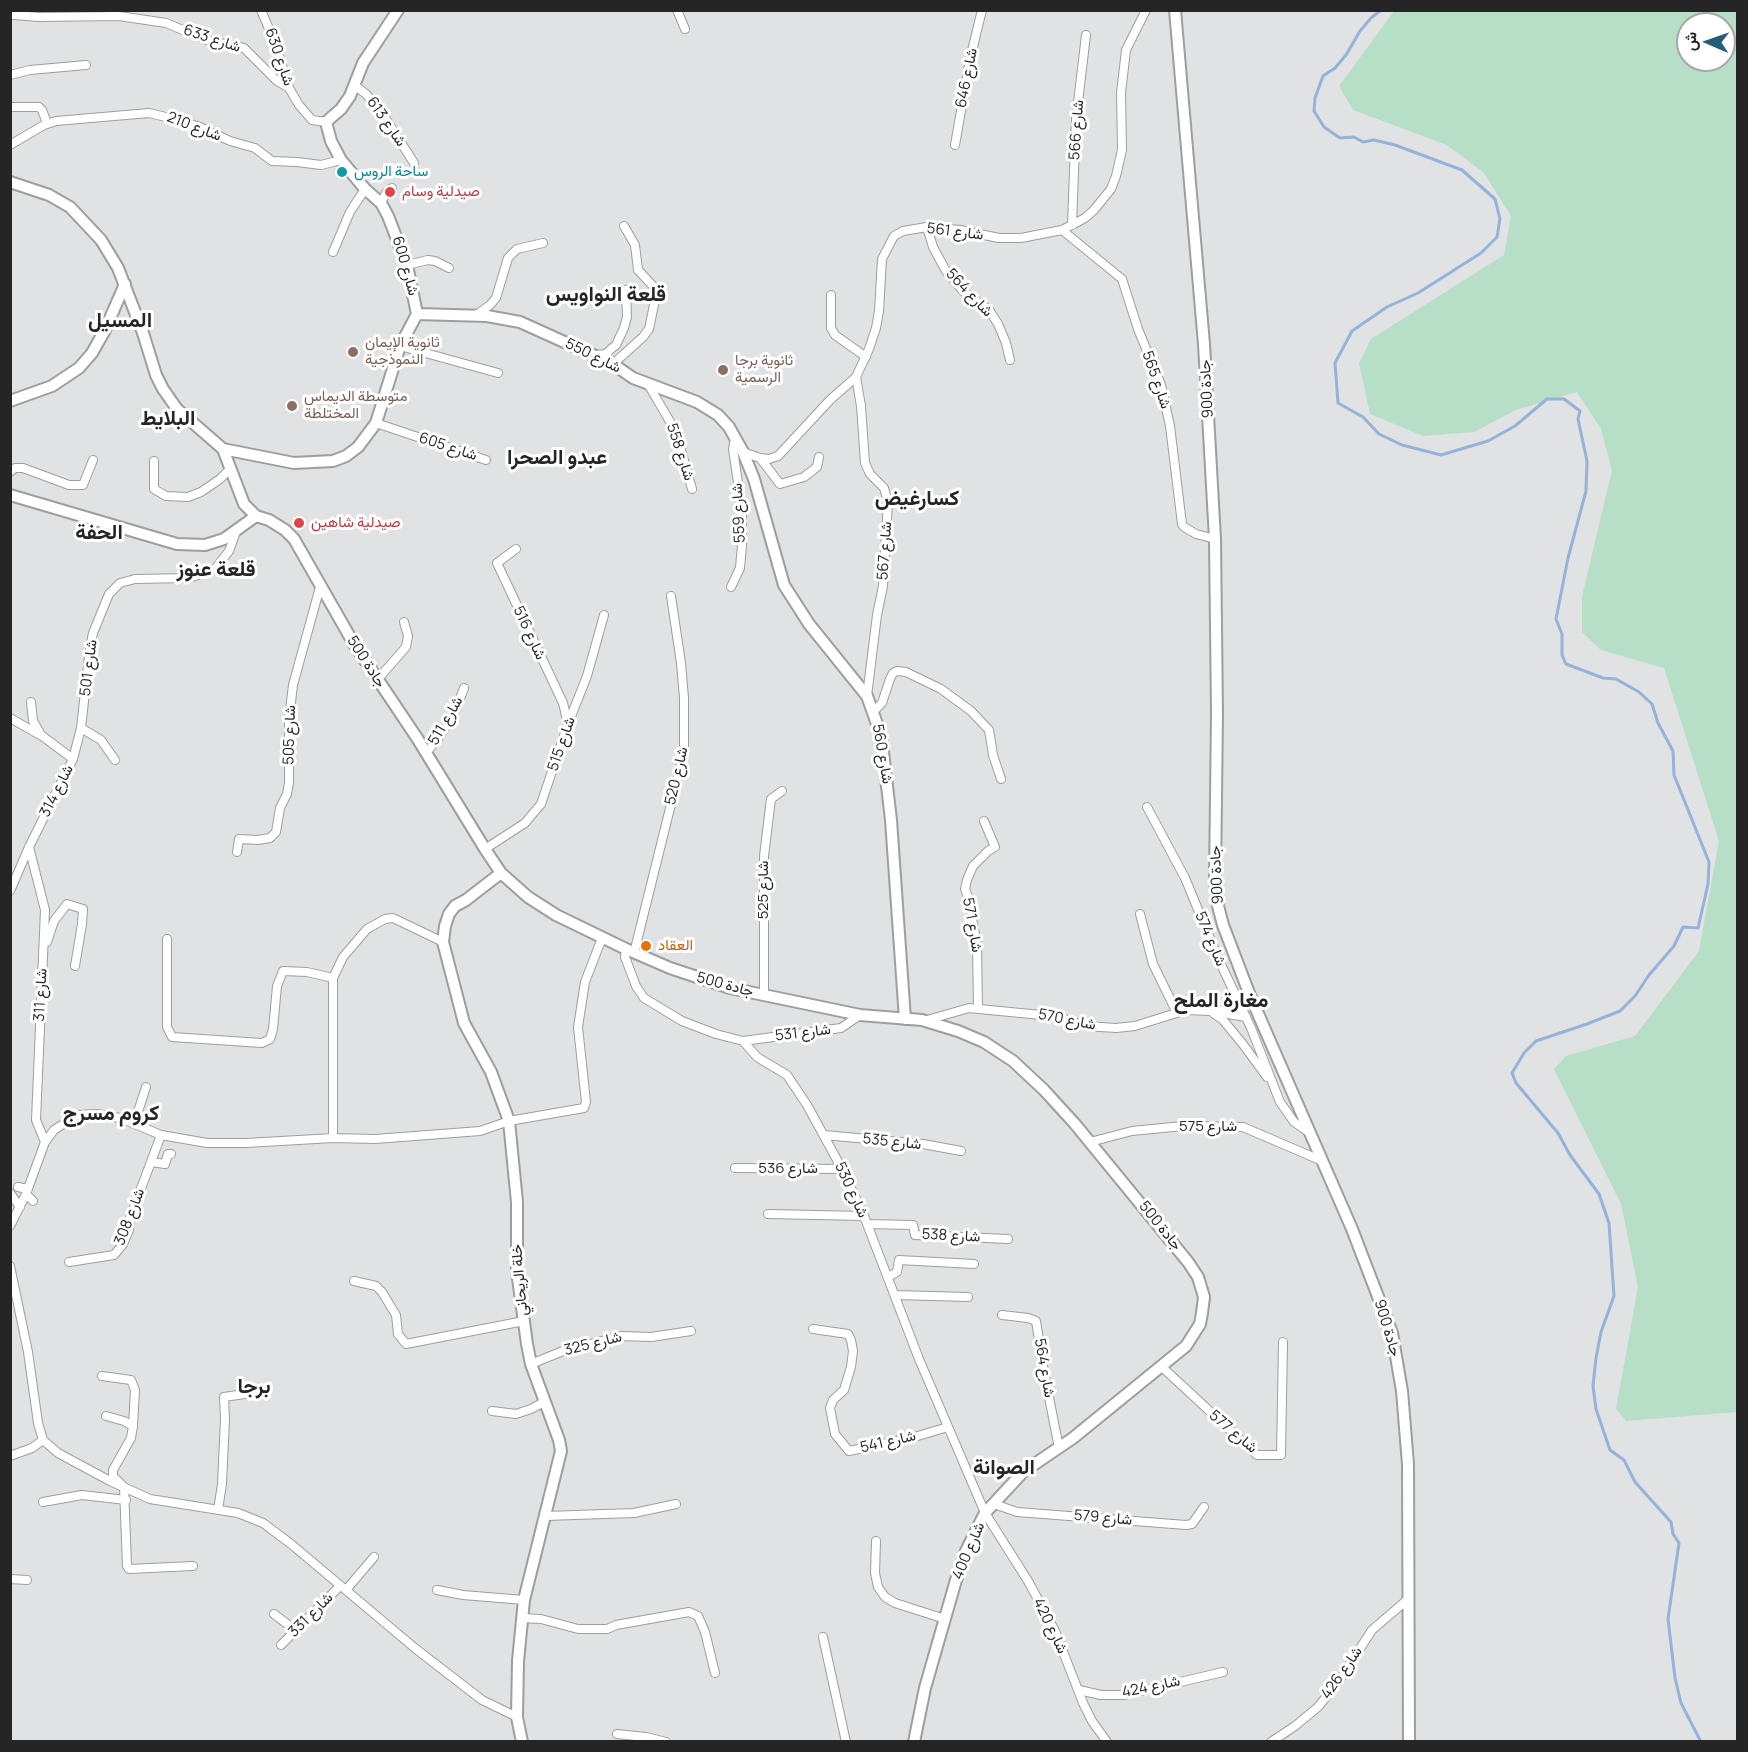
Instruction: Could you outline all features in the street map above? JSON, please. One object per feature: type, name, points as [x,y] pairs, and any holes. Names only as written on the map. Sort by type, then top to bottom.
[{"type":"main road","points":[[326,122],[341,109],[350,96],[366,58],[398,10]]},
{"type":"main road","name":"جادة 900","points":[[1175,10],[1204,344],[1215,539],[1217,714],[1215,880],[1217,902],[1223,925],[1249,993],[1307,1131],[1352,1229],[1392,1333],[1402,1391],[1408,1464],[1409,1742]]},
{"type":"main road","name":"شارع 600","points":[[223,449],[294,463],[333,461],[346,456],[358,447],[376,423],[400,346],[417,314],[407,265],[388,216],[381,203],[365,189],[341,160],[331,141],[326,122]]},
{"type":"main road","points":[[10,182],[49,195],[77,212],[108,250],[125,284],[163,389],[177,410],[223,449],[244,504],[255,516],[224,539],[205,545],[177,544],[10,495]]},
{"type":"main road","points":[[10,401],[52,386],[79,368],[105,330],[125,284]]},
{"type":"main road","name":"شارع 550","points":[[417,314],[476,315],[520,322],[613,364],[633,378],[709,409],[723,420],[743,452]]},
{"type":"main road","name":"شارع 560","points":[[743,452],[754,479],[784,585],[809,624],[867,696],[881,735],[887,772],[905,1019]]},
{"type":"main road","name":"جادة 500","points":[[255,516],[269,520],[294,538],[377,680],[501,873],[538,903],[556,915],[630,951],[670,968],[730,988],[860,1015],[922,1020],[958,1030],[984,1042],[1013,1061],[1044,1090],[1090,1142],[1188,1262],[1202,1286],[1204,1297],[1200,1324],[1186,1346],[1162,1367]]},
{"type":"main road","name":"خلة الريحاني","points":[[501,873],[466,900],[454,906],[445,926],[443,942],[464,1023],[491,1072],[509,1121],[517,1202],[517,1271],[524,1321],[531,1364],[561,1451],[524,1600],[518,1661],[518,1722],[522,1742]]},
{"type":"main road","name":"شارع 400","points":[[917,1741],[925,1688],[945,1619],[966,1551],[985,1513],[1023,1472],[1059,1448],[1162,1367]]},
{"type":"street","name":"شارع 630","points":[[261,10],[275,43],[288,88],[312,120],[326,122]]},
{"type":"street","points":[[676,10],[684,29]]},
{"type":"street","name":"شارع 646","points":[[955,145],[970,59],[982,10]]},
{"type":"street","name":"شارع 561","points":[[760,458],[769,459],[778,456],[816,414],[856,377],[866,357],[877,322],[882,259],[894,236],[903,231],[927,227],[1007,239],[1021,238],[1062,230],[1085,218],[1099,205],[1111,189],[1122,150],[1121,93],[1126,50],[1146,10]]},
{"type":"street","name":"شارع 633","points":[[14,15],[111,16],[166,23],[209,41],[244,48],[276,80],[288,88]]},
{"type":"street","name":"شارع 566","points":[[1072,225],[1076,119],[1086,35]]},
{"type":"street","points":[[10,75],[30,70],[86,65]]},
{"type":"street","name":"شارع 613","points":[[354,85],[366,94],[382,113],[414,163]]},
{"type":"street","points":[[10,107],[39,107],[47,123]]},
{"type":"street","name":"شارع 210","points":[[10,146],[47,123],[149,113],[178,120],[230,141],[255,148],[272,162],[303,162],[321,165],[341,160]]},
{"type":"street","points":[[381,203],[386,193],[392,188]]},
{"type":"street","points":[[333,252],[350,212],[365,189]]},
{"type":"street","points":[[613,364],[649,329],[655,300],[654,287],[638,270],[635,245],[624,226]]},
{"type":"street","name":"شارع 564","points":[[927,227],[933,248],[946,271],[963,291],[989,310],[998,324],[1010,360]]},
{"type":"street","name":"شارع 565","points":[[1062,230],[1122,279],[1138,329],[1161,386],[1170,426],[1182,524],[1189,531],[1215,539]]},
{"type":"street","points":[[476,315],[496,298],[508,258],[517,249],[543,243]]},
{"type":"street","points":[[407,265],[428,260],[449,268]]},
{"type":"street","points":[[594,356],[606,354],[620,338],[627,317],[626,290]]},
{"type":"street","points":[[831,295],[831,323],[835,334],[866,357]]},
{"type":"street","points":[[400,346],[498,373]]},
{"type":"street","name":"شارع 567","points":[[856,377],[861,406],[865,463],[870,474],[884,488],[888,502],[884,575],[867,696]]},
{"type":"street","name":"شارع 558","points":[[648,384],[676,432],[692,489]]},
{"type":"street","name":"شارع 605","points":[[376,423],[486,460]]},
{"type":"street","name":"شارع 559","points":[[732,587],[740,568],[742,545],[742,510],[733,449],[735,439]]},
{"type":"street","points":[[743,452],[760,458],[780,484],[804,477],[817,466],[819,457]]},
{"type":"street","points":[[10,472],[15,468],[23,468],[51,480],[69,485],[84,485],[93,460]]},
{"type":"street","points":[[154,461],[154,489],[166,496],[188,496],[201,492],[231,468]]},
{"type":"street","name":"شارع 501","points":[[73,759],[81,728],[93,633],[109,594],[120,583],[135,579],[189,578],[215,569],[229,551],[237,529]]},
{"type":"street","name":"شارع 516","points":[[516,549],[497,563],[563,703],[568,724]]},
{"type":"street","name":"شارع 505","points":[[237,852],[239,839],[270,838],[276,832],[280,808],[288,794],[289,719],[293,685],[320,586]]},
{"type":"street","name":"شارع 520","points":[[630,951],[684,752],[684,698],[671,596]]},
{"type":"street","name":"شارع 515","points":[[485,849],[525,823],[541,804],[587,676],[603,615]]},
{"type":"street","points":[[377,680],[406,647],[408,636],[404,622]]},
{"type":"street","points":[[874,711],[882,702],[893,673],[897,671],[906,672],[941,689],[971,711],[988,730],[1001,779]]},
{"type":"street","name":"شارع 511","points":[[426,753],[440,736],[456,709],[464,688]]},
{"type":"street","points":[[31,702],[33,721],[41,735]]},
{"type":"street","name":"شارع 314","points":[[10,718],[41,735],[73,759],[29,847],[10,891]]},
{"type":"street","points":[[81,728],[101,740],[115,760]]},
{"type":"street","name":"شارع 525","points":[[764,995],[764,856],[771,799],[782,792]]},
{"type":"street","name":"شارع 574","points":[[1147,807],[1185,878],[1246,1017],[1280,1102],[1294,1122],[1307,1131]]},
{"type":"street","name":"شارع 571","points":[[978,1008],[977,945],[965,889],[973,866],[995,847],[984,821]]},
{"type":"street","name":"شارع 311","points":[[29,847],[45,910],[36,1120],[45,1142]]},
{"type":"street","points":[[44,952],[54,921],[67,904],[77,906],[83,909],[75,966]]},
{"type":"street","points":[[1140,914],[1153,964],[1177,1013]]},
{"type":"street","points":[[333,1138],[333,978],[343,957],[367,929],[386,919],[393,918],[443,942]]},
{"type":"street","points":[[10,1226],[27,1191],[45,1142],[63,1122],[77,1115],[98,1114],[120,1118],[161,1135],[207,1143],[246,1143],[333,1138],[375,1139],[480,1131],[509,1121],[584,1108],[586,1102],[578,1027],[585,982],[602,938]]},
{"type":"street","points":[[167,939],[167,1028],[172,1037],[262,1043],[270,1039],[273,1029],[277,986],[283,971],[307,972],[333,978]]},
{"type":"street","name":"شارع 530","points":[[630,951],[625,957],[636,986],[644,998],[682,1021],[743,1041],[757,1057],[787,1075],[842,1169],[896,1295],[919,1359],[985,1513]]},
{"type":"street","points":[[1210,1011],[1228,1008],[1233,990]]},
{"type":"street","name":"شارع 570","points":[[922,1020],[969,1008],[1059,1017],[1085,1026],[1116,1028],[1135,1026],[1186,1011],[1210,1011],[1246,1017]]},
{"type":"street","points":[[1210,1011],[1223,1020],[1273,1086]]},
{"type":"street","name":"شارع 531","points":[[743,1041],[841,1029],[860,1015]]},
{"type":"street","points":[[134,1124],[146,1087]]},
{"type":"street","name":"شارع 575","points":[[1090,1142],[1132,1131],[1183,1126],[1243,1127],[1320,1160]]},
{"type":"street","name":"شارع 308","points":[[69,1262],[114,1255],[123,1244],[129,1230],[130,1218],[161,1135]]},
{"type":"street","name":"شارع 535","points":[[824,1135],[903,1142],[961,1151]]},
{"type":"street","points":[[151,1162],[165,1164],[168,1154],[171,1154]]},
{"type":"street","name":"شارع 536","points":[[735,1168],[842,1169]]},
{"type":"street","points":[[18,1186],[27,1191],[33,1201]]},
{"type":"street","points":[[10,1193],[20,1207]]},
{"type":"street","points":[[768,1214],[865,1220]]},
{"type":"street","name":"شارع 538","points":[[865,1220],[913,1225],[915,1235],[1008,1239]]},
{"type":"street","points":[[888,1277],[897,1272],[899,1260],[974,1264]]},
{"type":"street","points":[[10,1266],[43,1440],[58,1453],[150,1499],[250,1516],[291,1544],[482,1700],[518,1722]]},
{"type":"street","points":[[354,1281],[376,1286],[382,1292],[396,1315],[398,1334],[406,1344],[524,1321]]},
{"type":"street","points":[[896,1295],[968,1297]]},
{"type":"street","name":"شارع 564","points":[[1002,1315],[1028,1318],[1036,1322],[1059,1448]]},
{"type":"street","name":"شارع 541","points":[[813,1329],[848,1334],[851,1340],[854,1351],[844,1390],[833,1400],[830,1408],[835,1434],[849,1451],[911,1438],[948,1427]]},
{"type":"street","name":"شارع 325","points":[[531,1364],[563,1351],[621,1335],[651,1337],[691,1331]]},
{"type":"street","name":"شارع 577","points":[[1162,1367],[1257,1455],[1281,1455],[1283,1342]]},
{"type":"street","points":[[102,1376],[132,1380],[135,1390],[131,1438],[113,1470],[113,1476],[124,1488],[126,1500],[127,1566],[129,1569],[193,1566]]},
{"type":"street","points":[[218,1510],[222,1484],[224,1397],[265,1391]]},
{"type":"street","points":[[492,1411],[516,1414],[544,1402]]},
{"type":"street","points":[[106,1416],[133,1426]]},
{"type":"street","points":[[10,1456],[32,1448],[43,1440]]},
{"type":"street","points":[[43,1502],[82,1495],[126,1500]]},
{"type":"street","points":[[546,1516],[634,1513],[676,1504]]},
{"type":"street","name":"شارع 579","points":[[994,1504],[1017,1512],[1186,1525],[1192,1524],[1204,1507]]},
{"type":"street","name":"شارع 420","points":[[985,1513],[1016,1562],[1054,1631],[1092,1721],[1107,1742]]},
{"type":"street","points":[[876,1541],[875,1573],[878,1587],[885,1597],[895,1603],[945,1619]]},
{"type":"street","name":"شارع 331","points":[[281,1645],[374,1557]]},
{"type":"street","points":[[10,1579],[27,1580]]},
{"type":"street","points":[[436,1590],[463,1595],[524,1600]]},
{"type":"street","name":"شارع 426","points":[[1271,1742],[1296,1726],[1318,1707],[1339,1681],[1372,1630],[1407,1600]]},
{"type":"street","points":[[522,1618],[541,1619],[578,1629],[607,1629],[616,1625],[689,1612],[698,1616],[705,1632],[715,1673]]},
{"type":"street","points":[[274,1614],[295,1630]]},
{"type":"street","points":[[823,1637],[846,1742]]},
{"type":"street","name":"شارع 424","points":[[1079,1690],[1101,1695],[1124,1695],[1223,1672]]},
{"type":"street","points":[[617,1734],[666,1742]]},
{"type":"green space","points":[[1395,10],[1737,11],[1737,1412],[1626,1421],[1616,1409],[1638,1287],[1621,1204],[1554,1069],[1566,1056],[1635,1036],[1699,951],[1719,841],[1664,668],[1601,650],[1582,632],[1582,597],[1612,470],[1601,429],[1577,392],[1516,410],[1474,432],[1423,436],[1370,414],[1359,363],[1371,339],[1504,255],[1511,216],[1484,173],[1447,145],[1353,110],[1339,86]]},
{"type":"waterway","points":[[1381,10],[1360,31],[1346,55],[1335,68],[1323,76],[1315,98],[1314,111],[1324,127],[1340,138],[1354,137],[1363,142],[1374,140],[1395,145],[1462,170],[1495,199],[1500,219],[1497,237],[1481,253],[1418,293],[1387,307],[1352,331],[1335,363],[1338,403],[1363,417],[1379,434],[1402,445],[1441,455],[1488,441],[1515,426],[1547,399],[1564,399],[1580,411],[1578,419],[1587,461],[1586,491],[1568,558],[1556,619],[1562,634],[1562,655],[1566,664],[1603,678],[1616,679],[1639,692],[1652,704],[1658,723],[1673,751],[1674,775],[1709,862],[1708,884],[1698,928],[1683,927],[1674,946],[1649,975],[1635,996],[1620,1011],[1536,1041],[1524,1053],[1512,1073],[1516,1083],[1558,1133],[1570,1155],[1599,1194],[1609,1223],[1614,1296],[1601,1332],[1596,1358],[1593,1386],[1596,1409],[1610,1450],[1624,1460],[1635,1482],[1671,1522],[1673,1534],[1679,1543],[1668,1619],[1675,1678],[1681,1703],[1701,1742]]},
{"type":"place","name":"ساحة الروس","points":[[342,172]]},
{"type":"place","name":"صيدلية وسام","points":[[390,192]]},
{"type":"place","name":"ثانوية الإيمان النموذجية","points":[[353,352]]},
{"type":"place","name":"ثانوية برجا الرسمية","points":[[723,370]]},
{"type":"place","name":"متوسطة الديماس المختلطة","points":[[292,406]]},
{"type":"place","name":"صيدلية شاهين","points":[[299,523]]},
{"type":"place","name":"العقاد","points":[[646,946]]},
{"type":"district","name":"قلعة النواويس","points":[[606,295]]},
{"type":"district","name":"المسيل","points":[[120,321]]},
{"type":"district","name":"البلايط","points":[[168,419]]},
{"type":"district","name":"عبدو الصحرا","points":[[557,458]]},
{"type":"district","name":"كسارغيض","points":[[917,499]]},
{"type":"district","name":"الحفة","points":[[99,533]]},
{"type":"district","name":"قلعة عنوز","points":[[216,570]]},
{"type":"district","name":"مغارة الملح","points":[[1221,1001]]},
{"type":"district","name":"كروم مسرج","points":[[111,1114]]},
{"type":"district","name":"برجا","points":[[254,1387]]},
{"type":"district","name":"الصوانة","points":[[1004,1468]]}]
